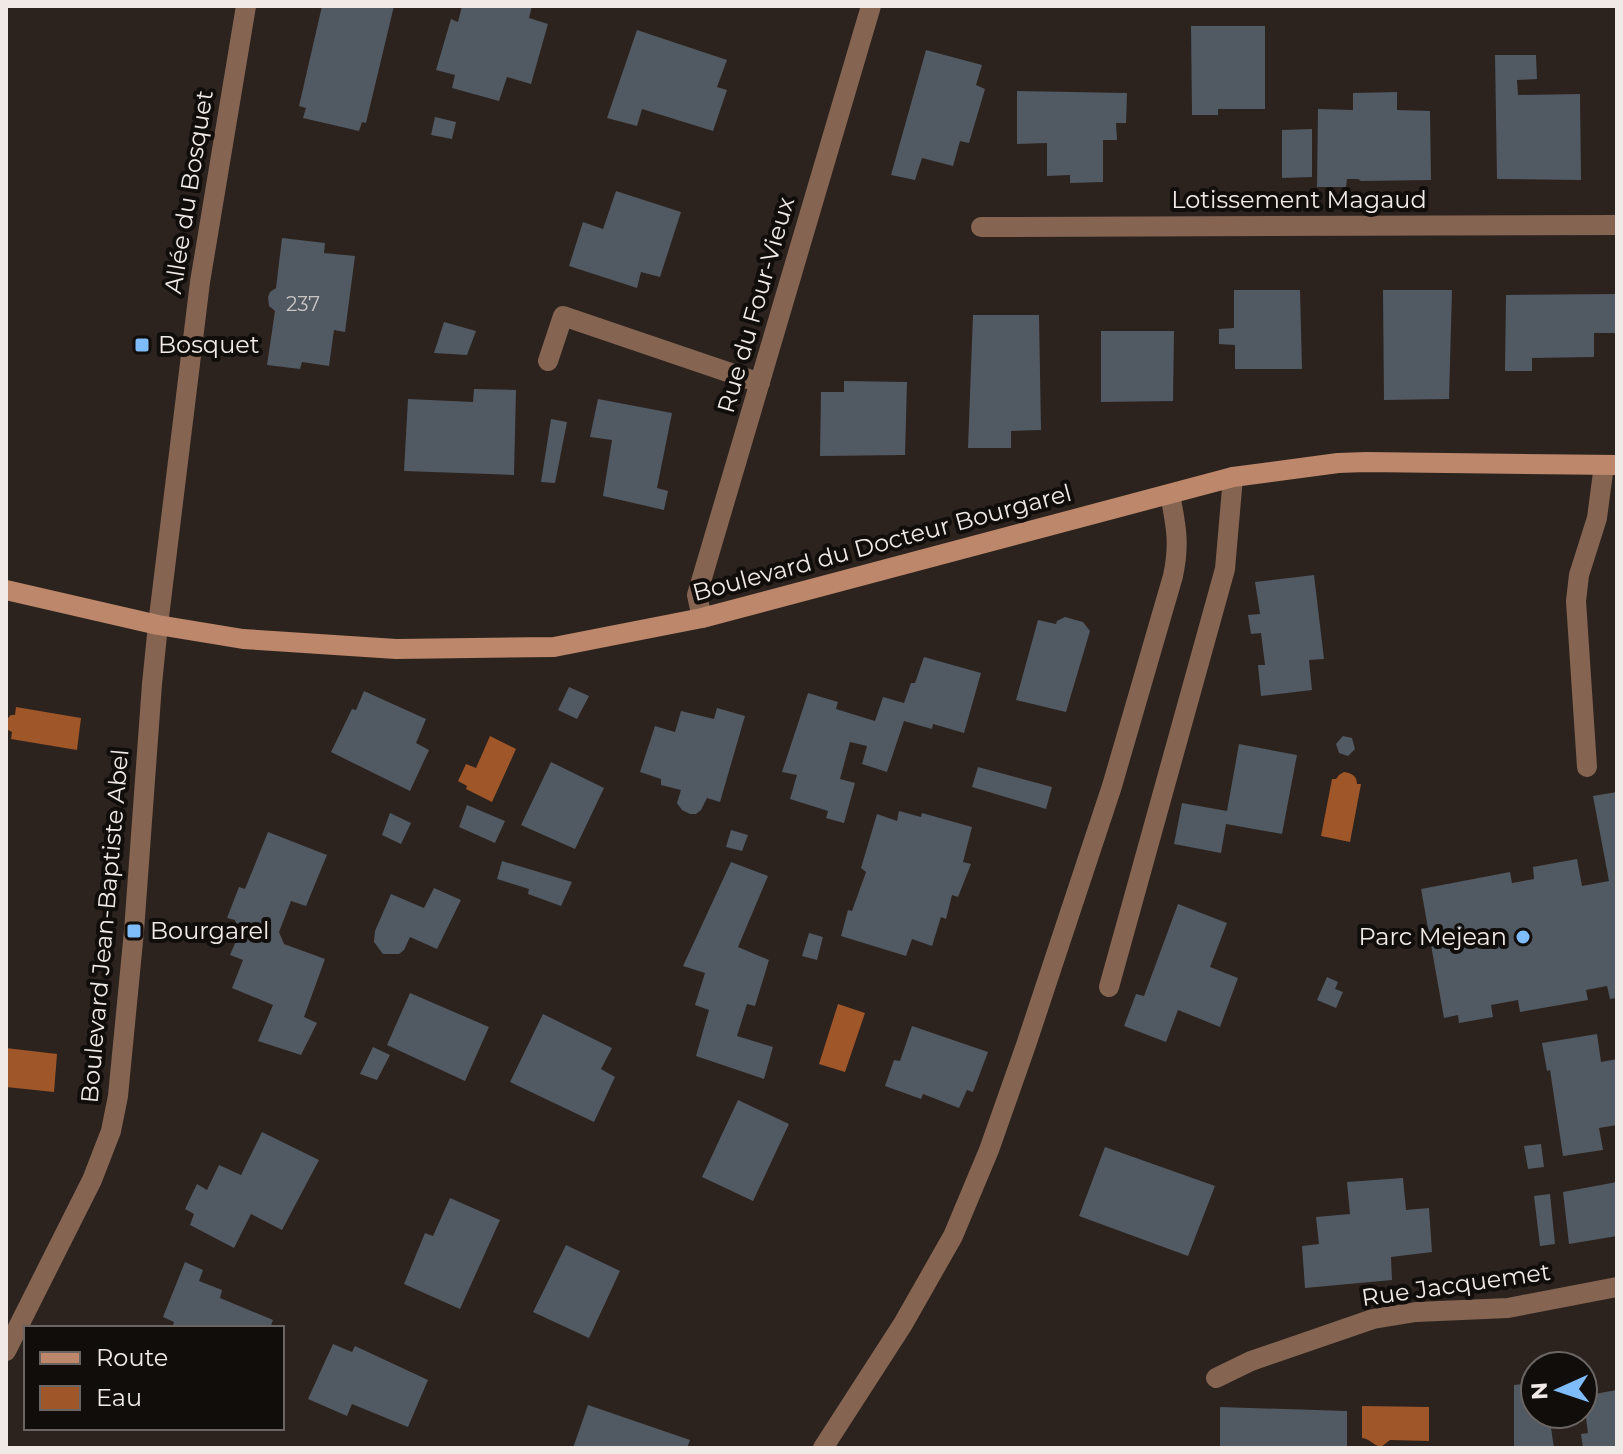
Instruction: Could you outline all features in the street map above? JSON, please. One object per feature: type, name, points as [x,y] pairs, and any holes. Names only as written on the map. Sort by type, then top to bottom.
[{"type":"main road","name":"Boulevard du Docteur Bourgarel","points":[[6,590],[158,625],[243,639],[352,647],[554,647],[702,618],[1233,477],[1366,462],[1610,465]]},
{"type":"street","name":"Allée du Bosquet","points":[[158,625],[200,282],[246,6]]},
{"type":"street","name":"Rue du Four-Vieux","points":[[702,618],[697,595],[871,6]]},
{"type":"street","name":"Lotissement Magaud","points":[[981,227],[1617,225]]},
{"type":"street","points":[[548,361],[563,316],[760,383]]},
{"type":"street","points":[[1587,767],[1576,601],[1579,575],[1610,465]]},
{"type":"street","points":[[1109,987],[1225,569],[1233,477]]},
{"type":"street","points":[[823,1448],[903,1324],[953,1236],[989,1150],[1112,786],[1173,576],[1178,552],[1170,494]]},
{"type":"street","name":"Boulevard Jean-Baptiste Abel","points":[[6,1351],[92,1180],[111,1131],[118,1096],[134,931],[158,625]]},
{"type":"street","name":"Rue Jacquemet","points":[[1216,1378],[1251,1361],[1373,1319],[1416,1312],[1508,1308],[1617,1287]]},
{"type":"water","points":[[16,707],[81,718],[77,750],[11,739],[12,732],[6,729],[6,720],[15,715]]},
{"type":"water","points":[[490,736],[516,749],[492,802],[466,789],[467,786],[458,781],[466,764],[476,768]]},
{"type":"water","points":[[1344,772],[1354,775],[1357,784],[1361,784],[1350,842],[1321,836],[1332,779]]},
{"type":"water","points":[[838,1004],[865,1013],[845,1072],[819,1064]]},
{"type":"water","points":[[6,1048],[57,1054],[54,1092],[6,1087]]},
{"type":"water","points":[[1362,1406],[1429,1407],[1429,1441],[1390,1440],[1381,1447],[1362,1438]]},
{"type":"building","points":[[322,6],[394,6],[366,123],[362,122],[359,131],[303,118],[306,108],[299,106]]},
{"type":"building","points":[[462,6],[532,6],[529,18],[548,24],[531,84],[507,77],[499,101],[452,88],[455,75],[436,70],[451,19],[458,22]]},
{"type":"building","points":[[1191,26],[1265,26],[1265,109],[1218,109],[1218,115],[1192,115]]},
{"type":"building","points":[[637,30],[727,60],[717,87],[727,90],[713,131],[642,109],[637,126],[607,118]]},
{"type":"building","points":[[926,50],[982,65],[976,85],[985,89],[969,143],[960,141],[953,166],[922,158],[915,180],[891,175]]},
{"type":"building","points":[[1495,55],[1536,55],[1537,79],[1517,80],[1518,95],[1580,94],[1581,180],[1497,179]]},
{"type":"building","points":[[1017,91],[1127,93],[1126,123],[1116,123],[1117,140],[1103,140],[1103,182],[1070,183],[1070,175],[1047,176],[1047,143],[1017,144]]},
{"type":"building","points":[[1397,92],[1397,110],[1430,111],[1431,180],[1347,179],[1346,187],[1317,187],[1318,109],[1353,110],[1353,93]]},
{"type":"building","points":[[435,117],[456,122],[452,139],[431,135]]},
{"type":"building","points":[[1312,129],[1312,177],[1282,178],[1282,130]]},
{"type":"building","points":[[616,191],[681,212],[660,277],[641,272],[637,288],[569,266],[583,222],[603,229]]},
{"type":"building","points":[[282,238],[325,243],[324,253],[355,256],[345,332],[334,330],[329,366],[302,362],[300,369],[267,365],[275,311],[269,306],[268,297],[276,288]]},
{"type":"building","points":[[1234,290],[1300,290],[1302,369],[1235,369],[1235,345],[1219,344],[1219,329],[1234,328]]},
{"type":"building","points":[[1383,290],[1452,290],[1449,399],[1384,400]]},
{"type":"building","points":[[1617,294],[1617,333],[1594,333],[1594,357],[1532,358],[1532,371],[1505,371],[1506,295]]},
{"type":"building","points":[[973,315],[1039,315],[1041,430],[1011,431],[1011,448],[968,448]]},
{"type":"building","points":[[444,322],[476,331],[467,355],[434,353]]},
{"type":"building","points":[[1101,331],[1174,331],[1173,401],[1101,402]]},
{"type":"building","points":[[844,381],[907,382],[905,455],[820,456],[821,392],[844,392]]},
{"type":"building","points":[[474,389],[516,390],[514,475],[404,471],[408,399],[473,402]]},
{"type":"building","points":[[598,399],[672,413],[657,488],[668,491],[664,510],[603,496],[612,440],[590,437]]},
{"type":"building","points":[[551,419],[567,422],[555,483],[541,482]]},
{"type":"building","points":[[1314,575],[1324,659],[1309,660],[1312,690],[1261,696],[1258,665],[1265,665],[1261,633],[1251,634],[1248,615],[1260,614],[1255,582]]},
{"type":"building","points":[[1065,617],[1083,622],[1090,631],[1066,712],[1016,700],[1038,620],[1056,624]]},
{"type":"building","points":[[924,657],[981,673],[964,733],[933,724],[932,729],[904,721],[887,772],[862,764],[867,746],[850,742],[840,779],[855,783],[844,823],[826,818],[828,811],[790,799],[797,775],[782,772],[808,693],[838,702],[836,709],[875,721],[883,697],[904,703]]},
{"type":"building","points":[[569,687],[589,696],[577,719],[558,710]]},
{"type":"building","points":[[364,691],[426,719],[416,743],[429,750],[410,791],[331,752]]},
{"type":"building","points":[[717,708],[745,716],[720,802],[707,798],[701,810],[690,814],[677,803],[681,790],[661,785],[661,779],[640,772],[655,726],[675,732],[681,711],[714,719]]},
{"type":"building","points":[[1343,736],[1352,738],[1355,749],[1348,756],[1339,753],[1336,744]]},
{"type":"building","points":[[1239,744],[1297,755],[1282,834],[1226,824],[1221,853],[1174,844],[1182,803],[1227,811]]},
{"type":"building","points":[[551,762],[604,788],[575,849],[521,825]]},
{"type":"building","points":[[978,767],[1052,787],[1046,809],[972,787]]},
{"type":"building","name":"Parc Mejean","points":[[1617,792],[1617,998],[1610,999],[1607,986],[1586,990],[1588,1000],[1520,1012],[1518,1000],[1491,1005],[1493,1017],[1459,1023],[1458,1015],[1444,1018],[1421,889],[1510,872],[1512,883],[1534,879],[1533,867],[1577,859],[1582,886],[1609,881],[1593,796]]},
{"type":"building","points":[[467,805],[505,821],[495,843],[459,827]]},
{"type":"building","points":[[899,811],[921,817],[922,813],[972,827],[963,862],[971,864],[958,897],[952,895],[946,919],[941,917],[932,946],[912,939],[906,956],[841,936],[848,910],[852,911],[866,872],[861,868],[877,814],[897,821]]},
{"type":"building","points":[[390,813],[411,823],[401,844],[382,835]]},
{"type":"building","points":[[731,830],[748,835],[742,851],[726,847]]},
{"type":"building","points":[[268,832],[327,855],[306,906],[291,901],[279,932],[284,944],[325,959],[304,1017],[317,1023],[301,1055],[258,1041],[273,1005],[232,988],[243,960],[230,955],[239,934],[235,920],[227,918],[239,887],[245,889]]},
{"type":"building","points":[[502,861],[572,882],[561,906],[528,894],[529,889],[497,879]]},
{"type":"building","points":[[731,862],[768,876],[738,947],[769,960],[755,1006],[747,1004],[737,1036],[773,1047],[764,1079],[696,1056],[709,1010],[695,1005],[705,973],[683,966]]},
{"type":"building","points":[[434,888],[461,900],[437,949],[410,937],[399,954],[383,954],[374,942],[375,931],[391,894],[424,908]]},
{"type":"building","points":[[1178,904],[1227,923],[1210,967],[1238,978],[1220,1027],[1178,1010],[1166,1042],[1124,1026],[1136,994],[1144,996]]},
{"type":"building","points":[[809,933],[823,937],[817,960],[802,956]]},
{"type":"building","points":[[1327,977],[1338,982],[1335,989],[1343,992],[1336,1008],[1317,1000]]},
{"type":"building","points":[[410,993],[489,1027],[465,1081],[387,1045]]},
{"type":"building","points":[[543,1014],[612,1048],[601,1069],[615,1077],[594,1122],[510,1082]]},
{"type":"building","points":[[912,1026],[988,1052],[973,1092],[967,1090],[959,1108],[923,1094],[921,1099],[885,1086],[894,1060],[900,1061]]},
{"type":"building","points":[[1597,1034],[1601,1062],[1617,1059],[1617,1125],[1599,1128],[1603,1150],[1563,1156],[1550,1070],[1547,1071],[1542,1043]]},
{"type":"building","points":[[373,1047],[390,1055],[377,1080],[360,1074]]},
{"type":"building","points":[[738,1100],[789,1124],[753,1201],[702,1177]]},
{"type":"building","points":[[262,1132],[319,1160],[282,1230],[251,1214],[234,1248],[190,1225],[194,1214],[185,1209],[197,1184],[207,1190],[219,1165],[241,1175]]},
{"type":"building","points":[[1541,1144],[1544,1167],[1528,1169],[1524,1146]]},
{"type":"building","points":[[1105,1147],[1215,1186],[1188,1256],[1079,1216]]},
{"type":"building","points":[[1403,1178],[1406,1210],[1429,1208],[1432,1252],[1391,1257],[1392,1280],[1305,1288],[1302,1246],[1319,1244],[1316,1217],[1350,1214],[1347,1182]]},
{"type":"building","points":[[1617,1182],[1617,1236],[1569,1244],[1563,1192]]},
{"type":"building","points":[[1550,1194],[1555,1244],[1540,1246],[1534,1196]]},
{"type":"building","points":[[450,1198],[500,1220],[460,1309],[404,1284],[425,1233],[433,1236]]},
{"type":"building","points":[[566,1245],[620,1271],[589,1338],[533,1312]]},
{"type":"building","points":[[185,1262],[203,1270],[199,1281],[222,1290],[220,1298],[273,1320],[271,1326],[173,1326],[174,1322],[163,1317]]},
{"type":"building","points":[[333,1344],[352,1352],[355,1346],[428,1380],[408,1427],[352,1404],[347,1416],[308,1399]]},
{"type":"building","points":[[1514,1385],[1519,1385],[1519,1430],[1551,1430],[1554,1448],[1514,1448]]},
{"type":"building","points":[[1617,1390],[1617,1448],[1583,1448],[1581,1434],[1588,1433],[1588,1430],[1599,1430],[1599,1393]]},
{"type":"building","points":[[588,1405],[690,1440],[687,1448],[573,1448]]},
{"type":"building","points":[[1220,1407],[1347,1411],[1347,1448],[1220,1448]]},
{"type":"place","name":"Bosquet","points":[[142,345]]},
{"type":"place","name":"Bourgarel","points":[[134,931]]},
{"type":"place","name":"Parc Mejean","points":[[1523,937]]}]
